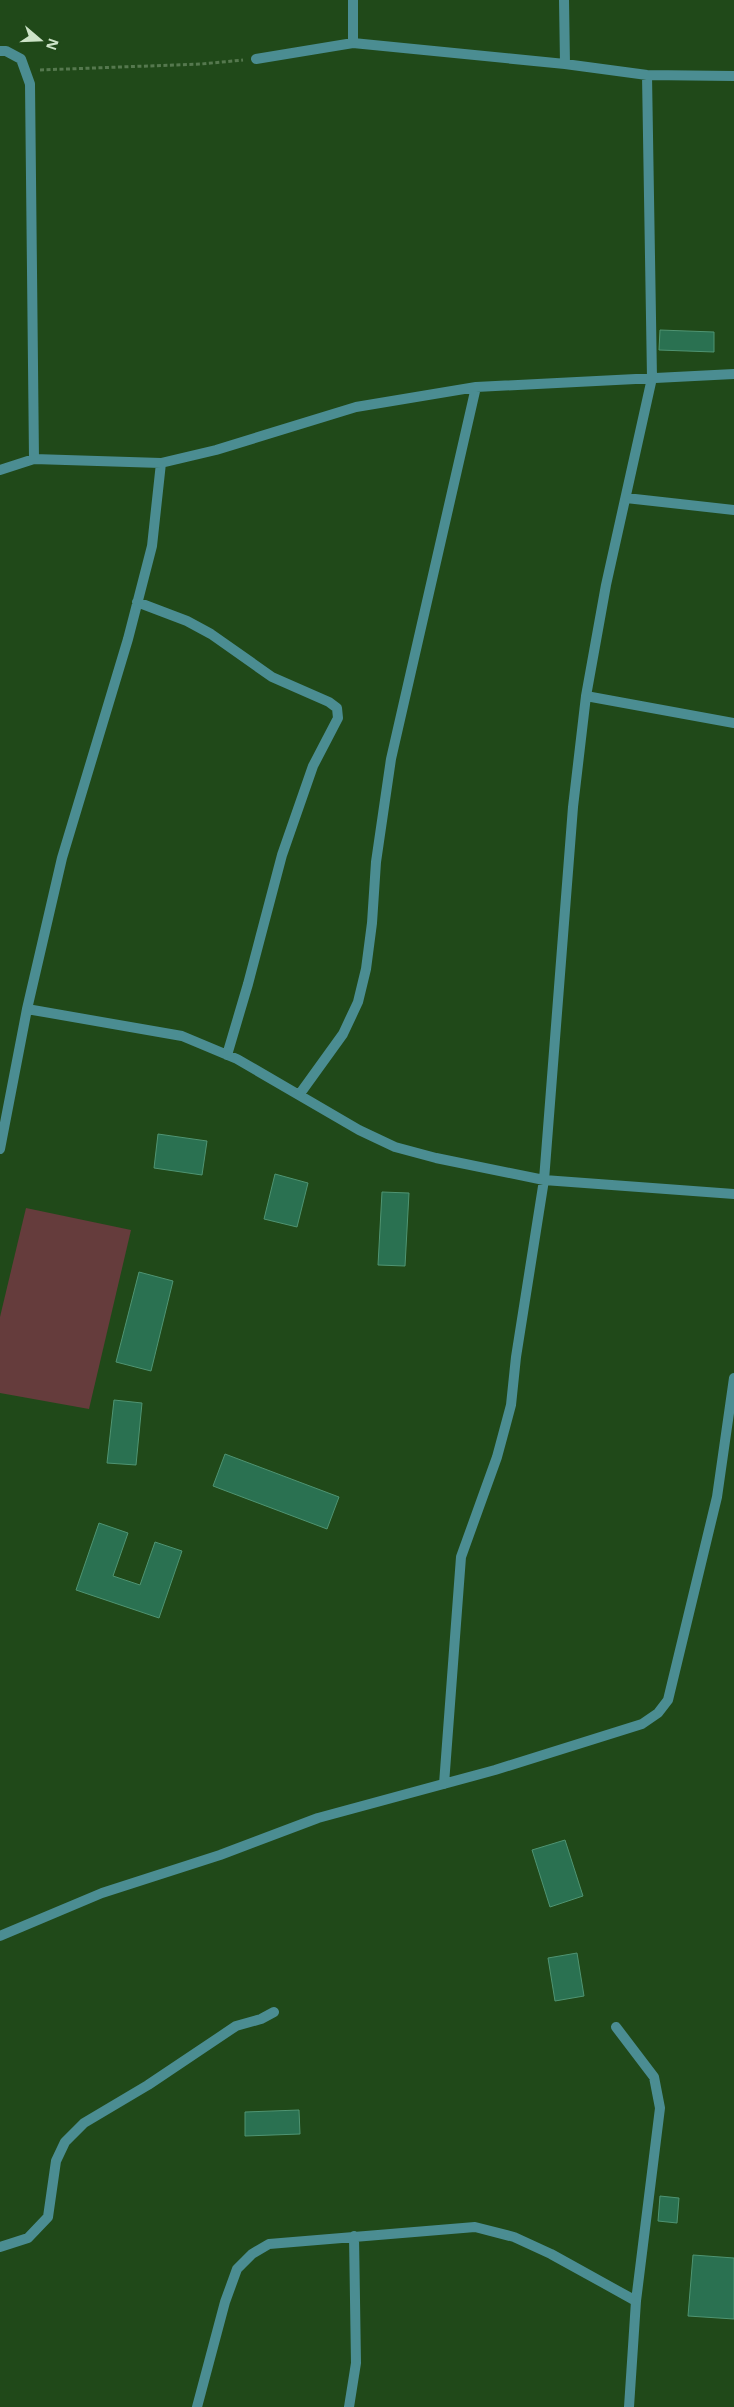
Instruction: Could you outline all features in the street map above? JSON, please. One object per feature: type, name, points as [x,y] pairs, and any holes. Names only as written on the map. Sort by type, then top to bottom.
[{"type":"street","points":[[353,0],[354,43]]},
{"type":"street","points":[[564,0],[564,64]]},
{"type":"street","points":[[256,59],[354,43],[564,64],[648,75],[734,76]]},
{"type":"street","points":[[0,51],[6,51],[21,59],[30,84],[34,459]]},
{"type":"street","points":[[444,1784],[461,1557],[496,1457],[511,1405],[516,1357],[544,1180],[573,806],[586,696],[606,585],[652,378],[648,75]]},
{"type":"street","points":[[0,470],[34,459],[161,463],[216,450],[356,407],[476,387],[734,374]]},
{"type":"street","points":[[299,1096],[343,1034],[358,1002],[366,969],[372,923],[376,862],[391,760],[476,387]]},
{"type":"street","points":[[0,1149],[27,1009],[62,858],[152,546],[161,463]]},
{"type":"street","points":[[626,498],[734,510]]},
{"type":"street","points":[[137,602],[187,621],[211,634],[272,677],[329,702],[337,708],[338,718],[313,766],[282,856],[227,1055]]},
{"type":"street","points":[[586,696],[734,723]]},
{"type":"street","points":[[27,1009],[182,1036],[227,1055],[359,1130],[395,1147],[436,1158],[544,1180],[734,1194]]},
{"type":"street","points":[[0,1936],[102,1894],[220,1855],[318,1818],[444,1784],[642,1724],[658,1713],[668,1700],[717,1497],[734,1378]]},
{"type":"street","points":[[0,2247],[28,2238],[48,2217],[56,2160],[65,2142],[84,2123],[148,2085],[236,2026],[274,2012]]},
{"type":"street","points":[[616,2027],[654,2077],[660,2108],[636,2301],[629,2407]]},
{"type":"street","points":[[197,2407],[225,2302],[237,2269],[252,2254],[268,2244],[475,2227],[514,2237],[551,2254],[636,2301]]},
{"type":"street","points":[[349,2407],[356,2363],[354,2236]]},
{"type":"path","points":[[25,70],[201,64],[256,59]]},
{"type":"shaded area","points":[[26,1208],[131,1230],[89,1409],[0,1393],[0,1317]]},
{"type":"building","points":[[660,330],[714,332],[714,352],[659,350]]},
{"type":"building","points":[[158,1134],[207,1141],[202,1175],[154,1168]]},
{"type":"building","points":[[275,1174],[308,1183],[297,1227],[264,1219]]},
{"type":"building","points":[[382,1192],[409,1193],[405,1266],[378,1265]]},
{"type":"building","points":[[139,1272],[173,1281],[151,1371],[116,1362]]},
{"type":"building","points":[[114,1400],[142,1403],[136,1465],[107,1463]]},
{"type":"building","points":[[225,1454],[339,1497],[327,1529],[213,1486]]},
{"type":"building","points":[[99,1523],[128,1533],[113,1576],[140,1585],[155,1542],[182,1551],[159,1618],[76,1590]]},
{"type":"building","points":[[565,1840],[583,1896],[550,1907],[532,1850]]},
{"type":"building","points":[[577,1953],[584,1996],[555,2001],[548,1958]]},
{"type":"building","points":[[299,2110],[300,2134],[245,2136],[245,2112]]},
{"type":"building","points":[[660,2196],[679,2198],[677,2223],[658,2221]]},
{"type":"building","points":[[693,2255],[734,2258],[734,2319],[688,2316]]}]
